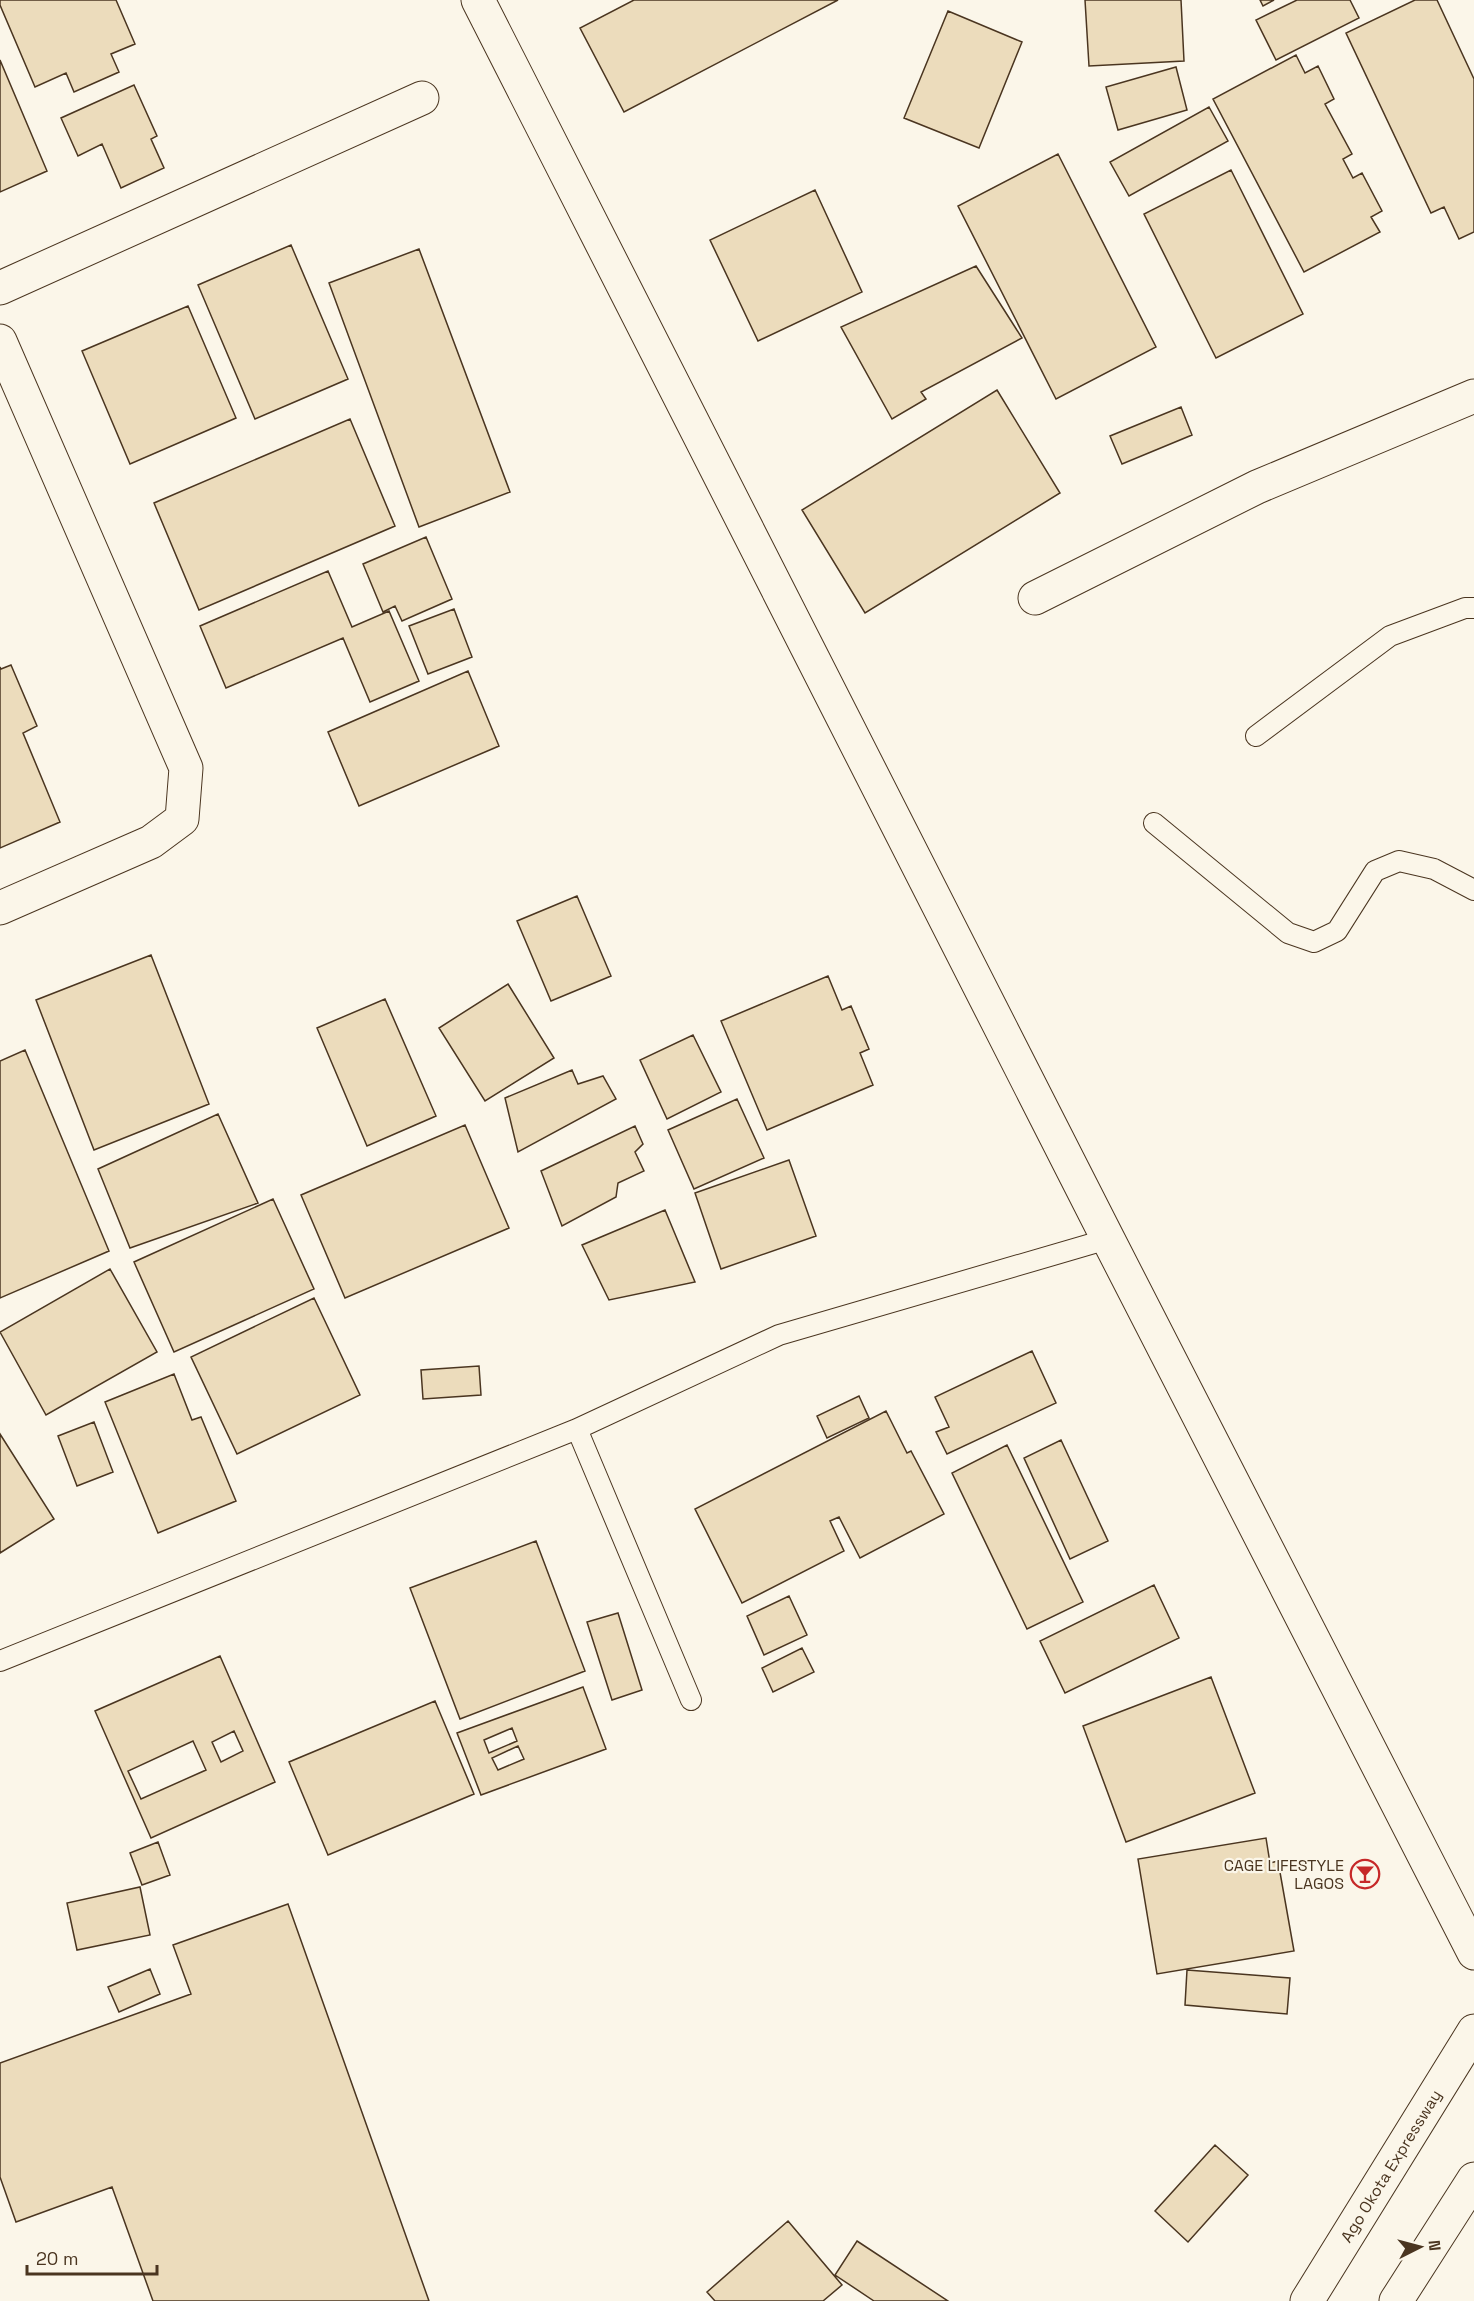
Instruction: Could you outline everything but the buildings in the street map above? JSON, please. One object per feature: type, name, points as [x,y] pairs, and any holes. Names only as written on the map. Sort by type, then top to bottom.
[{"type":"street","points":[[478,0],[1474,1953]]},
{"type":"street","points":[[0,288],[422,98]]},
{"type":"street","points":[[0,341],[186,768],[182,819],[151,842],[0,908]]},
{"type":"street","points":[[1035,598],[1257,487],[1474,396]]},
{"type":"street","name":"Ago Okota Expressway","points":[[1307,2301],[1474,2031]]},
{"type":"street","points":[[1396,2301],[1474,2179]]},
{"type":"lane","points":[[1256,736],[1390,636],[1466,608],[1474,608]]},
{"type":"lane","points":[[1154,823],[1288,933],[1314,942],[1337,931],[1375,871],[1399,861],[1434,869],[1474,890]]},
{"type":"lane","points":[[0,1661],[577,1429],[779,1335],[1108,1239]]},
{"type":"lane","points":[[577,1429],[691,1700]]},
{"type":"place","name":"CAGE LIFESTYLE LAGOS","points":[[1365,1874]]}]
